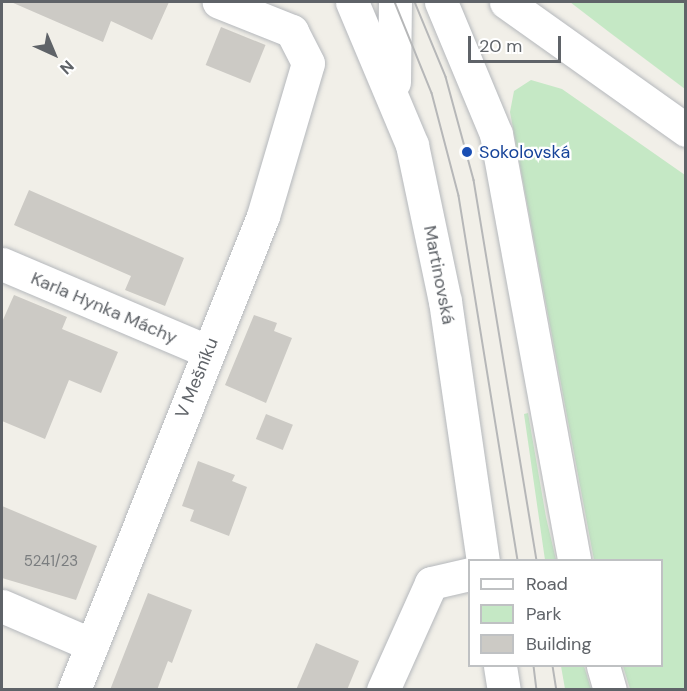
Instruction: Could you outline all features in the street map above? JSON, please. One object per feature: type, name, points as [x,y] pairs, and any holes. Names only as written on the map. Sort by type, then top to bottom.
[{"type":"street","name":"V Mešníku","points":[[74,690],[207,351],[263,216],[308,63],[292,31],[219,2]]},
{"type":"street","name":"Martinovská","points":[[352,2],[412,145],[445,301],[483,559]]},
{"type":"street","points":[[394,102],[395,2]]},
{"type":"street","points":[[441,2],[496,134],[574,559]]},
{"type":"street","points":[[506,2],[686,130]]},
{"type":"street","name":"Karla Hynka Máchy","points":[[2,264],[207,351]]},
{"type":"street","points":[[383,690],[431,583],[468,574]]},
{"type":"street","points":[[2,606],[92,645]]},
{"type":"street","points":[[500,667],[504,690]]},
{"type":"street","points":[[603,667],[610,690]]},
{"type":"green space","points":[[570,2],[685,2],[685,89],[609,32]]},
{"type":"green space","points":[[531,80],[562,89],[685,175],[685,689],[630,689],[623,667],[663,667],[663,559],[594,559],[510,112],[514,91]]},
{"type":"green space","points":[[528,413],[556,559],[545,559],[524,414]]},
{"type":"green space","points":[[561,667],[584,667],[591,689],[565,689]]},
{"type":"building","points":[[11,2],[169,2],[152,40],[111,21],[103,42]]},
{"type":"building","points":[[221,27],[266,45],[250,83],[206,65]]},
{"type":"building","points":[[29,190],[184,258],[165,306],[125,290],[131,276],[14,225]]},
{"type":"building","points":[[14,295],[67,317],[62,329],[118,352],[101,393],[69,380],[45,439],[2,421],[2,322]]},
{"type":"building","points":[[254,315],[277,323],[274,331],[292,338],[266,403],[225,385]]},
{"type":"building","points":[[266,414],[293,425],[283,450],[256,439]]},
{"type":"building","points":[[198,461],[235,475],[232,481],[247,487],[229,536],[190,521],[194,510],[182,506]]},
{"type":"building","points":[[2,506],[97,546],[76,600],[2,578]]},
{"type":"building","points":[[148,593],[192,610],[172,663],[168,661],[157,690],[110,690]]},
{"type":"building","points":[[316,643],[359,661],[347,690],[296,690]]},
{"type":"tram line","points":[[395,2],[432,93],[459,196],[518,559]]},
{"type":"tram line","points":[[415,2],[446,77],[474,180],[537,559]]},
{"type":"tram line","points":[[534,667],[537,690]]},
{"type":"tram line","points":[[553,667],[557,690]]},
{"type":"place","name":"Sokolovská","points":[[467,152]]}]
